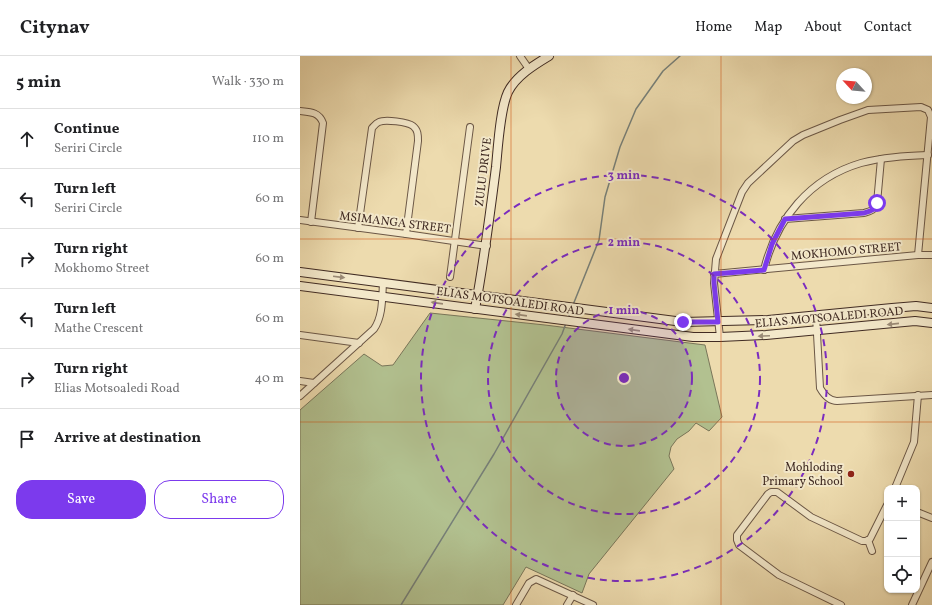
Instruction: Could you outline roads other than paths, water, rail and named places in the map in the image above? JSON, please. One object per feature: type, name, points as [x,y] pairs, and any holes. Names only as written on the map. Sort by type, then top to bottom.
[{"type":"main road","name":"ZULU DRIVE","points":[[475,309],[487,246],[501,122],[505,101],[511,86],[529,69],[549,56]]},
{"type":"main road","name":"ELIAS MOTSOALEDI ROAD","points":[[300,272],[478,294],[683,322],[768,320],[916,306],[932,308]]},
{"type":"main road","name":"ELIAS MOTSOALEDI ROAD","points":[[300,286],[676,335],[720,338],[766,336],[915,321],[932,323]]},
{"type":"street","points":[[520,56],[529,69]]},
{"type":"street","points":[[720,338],[714,283],[716,259],[742,192],[756,174],[793,141],[803,135],[868,110],[921,107],[928,110],[931,116],[918,255]]},
{"type":"street","points":[[300,111],[316,114],[321,118],[324,126],[311,222]]},
{"type":"street","points":[[358,228],[372,128],[379,122],[386,120],[410,124],[418,134],[406,234]]},
{"type":"street","name":"ZULU DRIVE","points":[[450,277],[470,127]]},
{"type":"street","points":[[764,270],[772,244],[785,219],[794,206],[805,195],[832,174],[862,162],[928,155]]},
{"type":"street","points":[[785,219],[864,213],[872,211],[877,203],[881,159]]},
{"type":"street","name":"MSIMANGA STREET","points":[[300,220],[454,240],[487,246]]},
{"type":"street","name":"MOKHOMO STREET","points":[[714,274],[918,255],[932,255]]},
{"type":"street","points":[[300,396],[374,329],[378,323],[383,282]]},
{"type":"street","points":[[816,316],[820,388],[830,400],[837,401],[932,395]]},
{"type":"street","points":[[300,335],[359,342]]},
{"type":"street","points":[[300,380],[314,383]]},
{"type":"street","points":[[896,485],[914,442],[918,395]]},
{"type":"street","points":[[841,605],[787,579],[737,542],[737,537],[741,529],[768,494],[775,491],[818,521],[857,540],[866,542],[884,511]]},
{"type":"street","points":[[920,513],[932,518]]},
{"type":"street","points":[[868,540],[872,551]]},
{"type":"street","points":[[912,605],[932,562]]},
{"type":"street","points":[[516,605],[530,583],[538,579],[593,605]]},
{"type":"street","points":[[567,605],[573,595]]},
{"type":"waterway","points":[[573,305],[599,240],[605,197],[620,147],[636,109],[663,71],[680,56]]},
{"type":"waterway","points":[[568,318],[571,310]]},
{"type":"waterway","points":[[401,605],[494,454],[562,334],[566,323]]},
{"type":"place","name":"Mohloding Primary School","points":[[851,474]]}]
